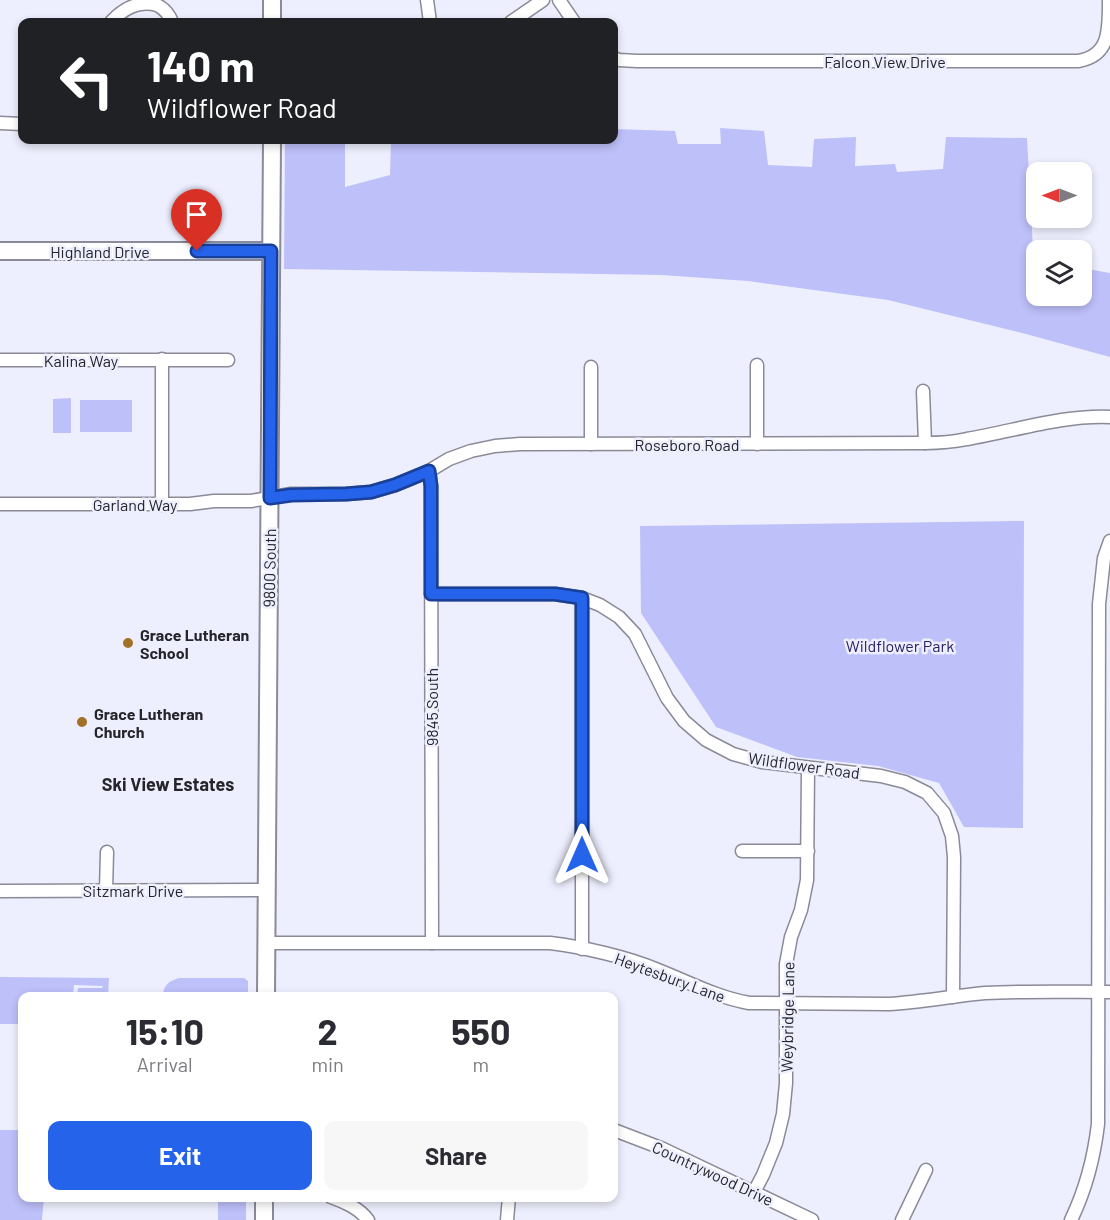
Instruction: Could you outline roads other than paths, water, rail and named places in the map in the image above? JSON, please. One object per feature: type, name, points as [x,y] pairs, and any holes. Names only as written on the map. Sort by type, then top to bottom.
[{"type":"street","points":[[272,0],[272,18]]},
{"type":"street","points":[[427,0],[429,18]]},
{"type":"street","points":[[517,18],[543,0]]},
{"type":"street","points":[[559,0],[571,18]]},
{"type":"street","name":"Falcon View Drive","points":[[618,60],[1078,61],[1090,59],[1102,52],[1108,43],[1109,0]]},
{"type":"street","points":[[115,18],[130,6],[141,2],[161,7],[170,18]]},
{"type":"street","points":[[0,123],[18,124]]},
{"type":"street","name":"9800 South","points":[[266,992],[272,144]]},
{"type":"street","name":"Highland Drive","points":[[0,251],[271,251]]},
{"type":"street","points":[[162,359],[162,505]]},
{"type":"street","name":"Kalina Way","points":[[0,360],[228,360]]},
{"type":"street","points":[[757,365],[758,444]]},
{"type":"street","points":[[591,367],[591,444]]},
{"type":"street","points":[[923,391],[925,443]]},
{"type":"street","name":"Roseboro Road","points":[[270,498],[371,492],[429,471],[449,459],[495,446],[520,444],[925,443],[968,439],[1046,422],[1110,417]]},
{"type":"street","name":"9845 South","points":[[429,471],[431,486],[432,943]]},
{"type":"street","name":"Garland Way","points":[[0,504],[162,505],[270,498]]},
{"type":"street","points":[[1071,1220],[1081,1200],[1089,1174],[1098,1124],[1104,992],[1099,604],[1104,558],[1110,541]]},
{"type":"street","name":"Wildflower Road","points":[[431,594],[555,594],[582,598],[600,605],[619,617],[635,634],[667,698],[684,721],[706,740],[733,754],[762,762],[881,776],[905,782],[927,793],[944,813],[952,836],[954,997]]},
{"type":"street","points":[[582,598],[582,949]]},
{"type":"street","name":"Weybridge Lane","points":[[754,1192],[776,1143],[783,1114],[786,1083],[786,964],[807,880],[808,768]]},
{"type":"street","points":[[742,851],[808,851]]},
{"type":"street","points":[[106,890],[107,852]]},
{"type":"street","name":"Sitzmark Drive","points":[[0,891],[267,890]]},
{"type":"street","name":"Heytesbury Lane","points":[[266,943],[550,943],[626,958],[716,995],[749,1003],[889,1004],[1008,992],[1104,992]]},
{"type":"street","name":"Countrywood Drive","points":[[618,1132],[661,1148],[812,1220]]},
{"type":"street","points":[[902,1220],[926,1170]]},
{"type":"street","points":[[264,1202],[264,1220]]},
{"type":"street","points":[[344,1202],[362,1213],[368,1220]]},
{"type":"street","points":[[507,1220],[509,1202]]},
{"type":"place","name":"Grace Lutheran School","points":[[128,643]]},
{"type":"place","name":"Grace Lutheran Church","points":[[82,722]]},
{"type":"district","name":"Ski View Estates","points":[[168,784]]},
{"type":"park label","name":"Wildflower Park","points":[[900,645]]}]
